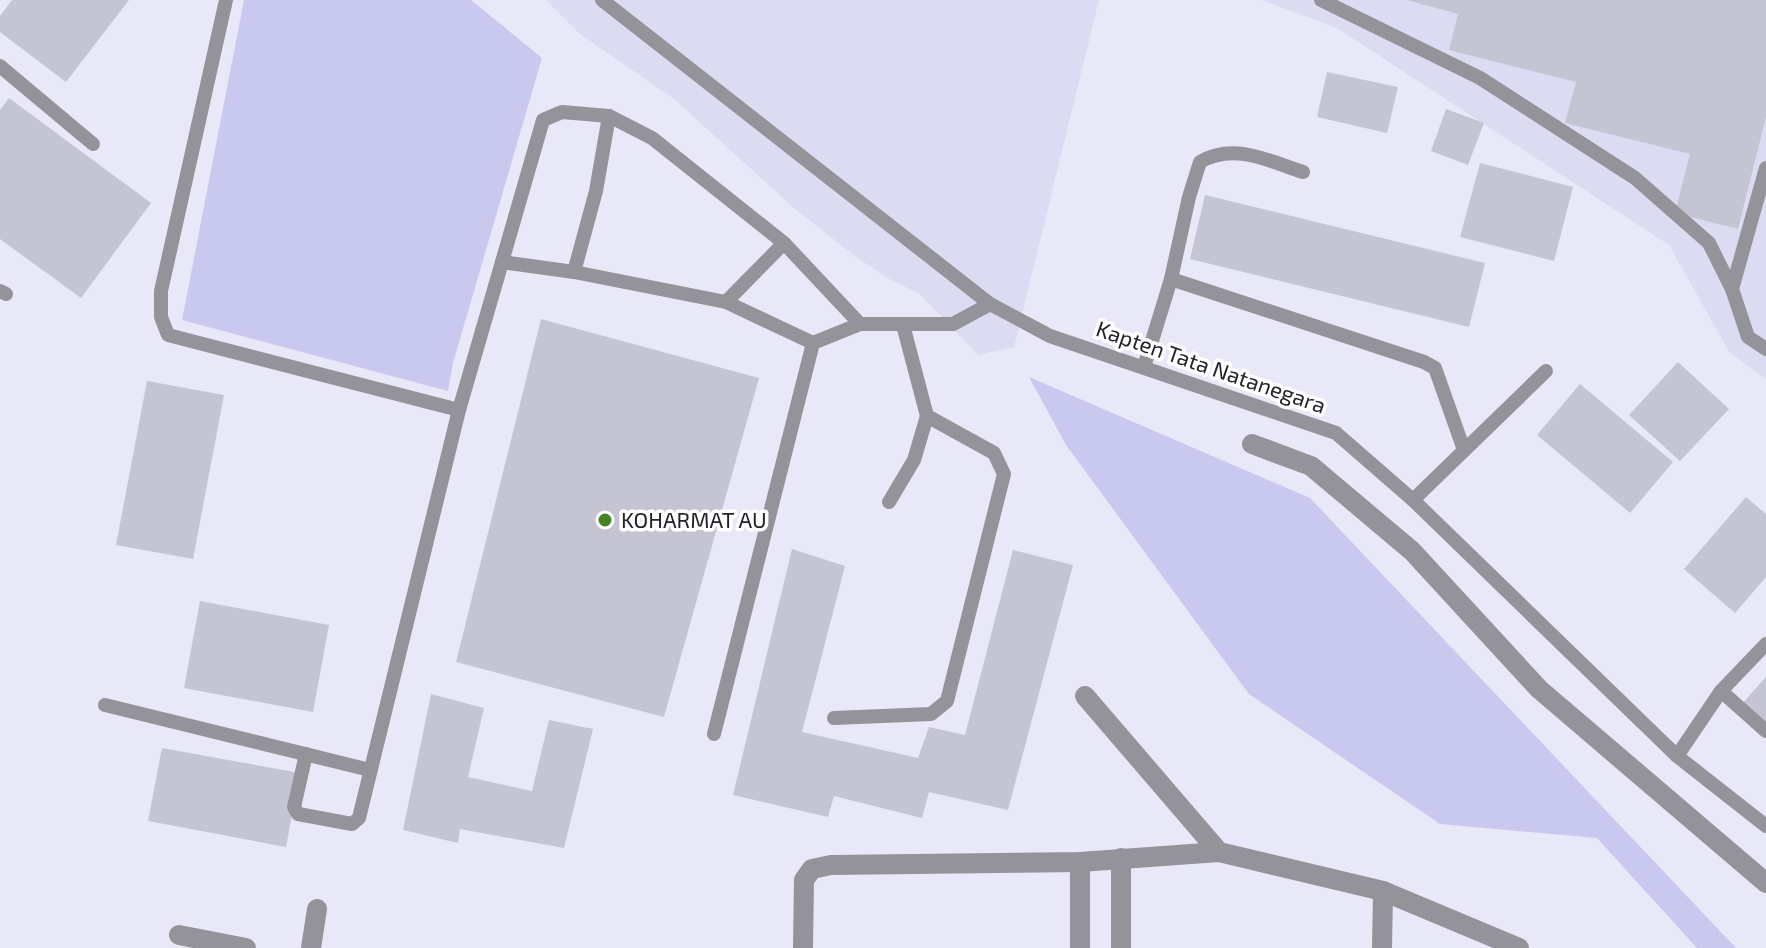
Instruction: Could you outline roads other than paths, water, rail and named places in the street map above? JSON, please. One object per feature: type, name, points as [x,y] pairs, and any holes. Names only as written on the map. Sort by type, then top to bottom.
[{"type":"street","points":[[1252,444],[1311,466],[1412,551],[1539,689],[1766,883]]},
{"type":"street","points":[[1085,696],[1219,852]]},
{"type":"street","points":[[803,948],[804,880],[812,869],[831,865],[1080,862],[1219,852],[1383,891],[1519,948]]},
{"type":"street","points":[[1121,858],[1121,948]]},
{"type":"street","points":[[1080,862],[1080,948]]},
{"type":"street","points":[[1382,948],[1383,891]]},
{"type":"street","points":[[311,948],[317,909]]},
{"type":"street","points":[[179,935],[246,948]]},
{"type":"lane","points":[[226,0],[161,291],[161,317],[168,335],[459,410]]},
{"type":"lane","name":"Kapten Tata Natanegara","points":[[602,0],[990,304],[1050,336],[1336,433],[1413,500],[1677,756],[1766,826]]},
{"type":"lane","points":[[1321,0],[1480,78],[1635,178],[1709,243],[1732,289],[1748,337],[1766,349]]},
{"type":"lane","points":[[0,66],[93,144]]},
{"type":"lane","points":[[306,754],[294,807],[298,814],[352,824],[359,818],[459,410],[543,120],[562,112],[609,116],[652,138],[784,243],[860,324]]},
{"type":"lane","points":[[574,272],[596,191],[609,116]]},
{"type":"lane","points":[[1144,367],[1171,279],[1200,162],[1213,154],[1230,151],[1303,172]]},
{"type":"lane","points":[[1732,289],[1766,168]]},
{"type":"lane","points":[[726,302],[784,243]]},
{"type":"lane","points":[[502,262],[574,272],[726,302],[813,343],[860,324],[953,324],[990,304]]},
{"type":"lane","points":[[1171,279],[1435,368],[1464,450]]},
{"type":"lane","points":[[889,502],[914,460],[927,416],[903,325]]},
{"type":"lane","points":[[714,734],[813,343]]},
{"type":"lane","points":[[1413,500],[1546,371]]},
{"type":"lane","points":[[834,718],[931,714],[947,701],[1004,474],[994,453],[927,416]]},
{"type":"lane","points":[[1677,756],[1721,691],[1766,644]]},
{"type":"lane","points":[[1721,691],[1766,731]]},
{"type":"lane","points":[[105,705],[370,770]]},
{"type":"place","name":"KOHARMAT AU","points":[[605,520]]}]
